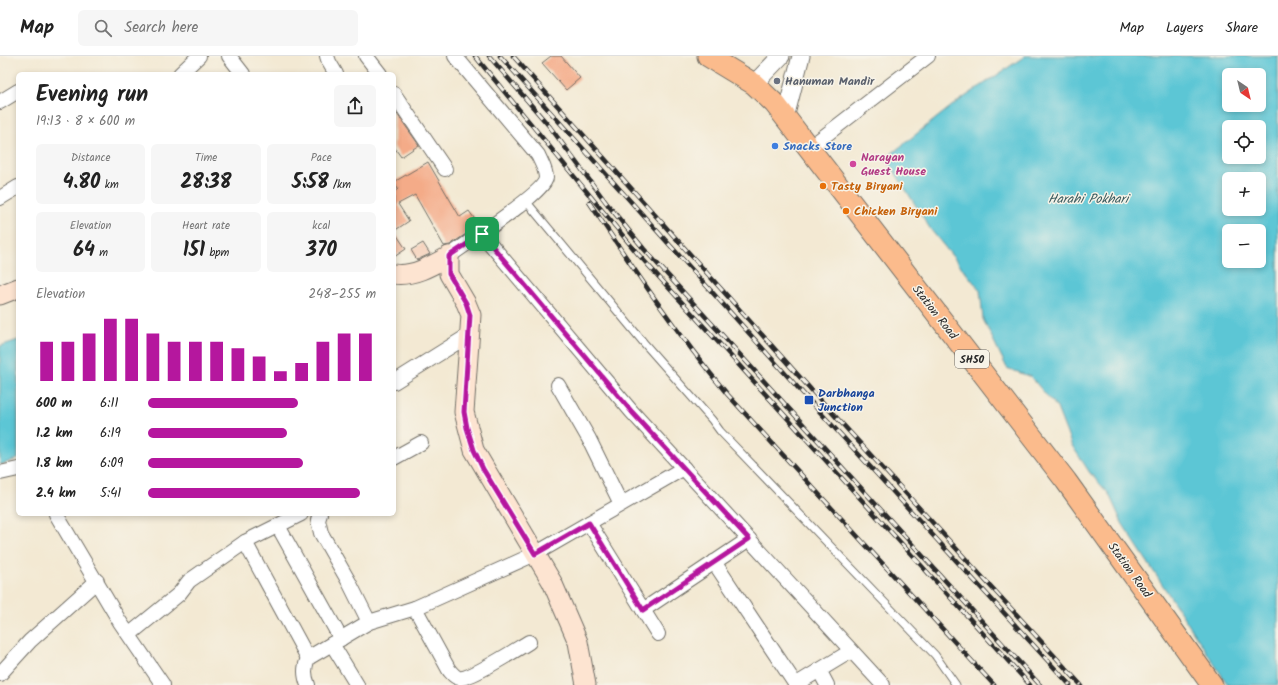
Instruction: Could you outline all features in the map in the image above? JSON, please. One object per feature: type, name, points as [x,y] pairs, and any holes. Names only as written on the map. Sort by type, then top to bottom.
[{"type":"main road","name":"Station Road","points":[[708,56],[754,84],[775,104],[1066,481],[1212,685]]},
{"type":"main road","points":[[396,274],[400,275],[444,265],[466,303],[470,315],[464,412],[474,450],[552,582],[578,642],[586,685]]},
{"type":"main road","points":[[0,295],[16,289]]},
{"type":"street","points":[[182,72],[199,56]]},
{"type":"street","points":[[229,56],[241,72]]},
{"type":"street","points":[[327,56],[335,72]]},
{"type":"street","points":[[366,56],[378,72]]},
{"type":"street","points":[[444,265],[542,186],[546,178],[543,164],[538,155],[455,56]]},
{"type":"street","points":[[754,84],[781,56]]},
{"type":"street","points":[[785,118],[801,56]]},
{"type":"street","points":[[809,148],[928,56]]},
{"type":"street","points":[[0,102],[16,92]]},
{"type":"street","points":[[396,97],[445,169]]},
{"type":"street","points":[[0,198],[16,187]]},
{"type":"street","points":[[482,234],[632,412],[883,685]]},
{"type":"street","points":[[396,381],[469,335]]},
{"type":"street","points":[[558,385],[589,439],[621,504]]},
{"type":"street","points":[[396,457],[421,443]]},
{"type":"street","points":[[308,685],[305,678],[305,666],[308,658],[369,622],[415,608],[535,554],[684,468]]},
{"type":"street","points":[[0,473],[16,469]]},
{"type":"street","points":[[57,516],[120,622],[130,634],[163,685]]},
{"type":"street","points":[[130,634],[179,594],[189,581],[245,542],[297,516]]},
{"type":"street","points":[[319,516],[318,520],[321,533],[349,582],[369,622]]},
{"type":"street","points":[[589,523],[658,634]]},
{"type":"street","points":[[278,526],[357,685]]},
{"type":"street","points":[[643,610],[749,539]]},
{"type":"street","points":[[245,542],[308,658]]},
{"type":"street","points":[[714,562],[796,685],[851,651]]},
{"type":"street","points":[[0,674],[30,642],[97,581]]},
{"type":"street","points":[[415,608],[449,670],[454,676],[460,678],[467,677],[477,672],[529,642]]},
{"type":"street","points":[[820,670],[827,685]]},
{"type":"lane","points":[[525,200],[644,343],[712,420],[720,432],[935,655],[956,685]]},
{"type":"water","name":"Harahi Pokhari","points":[[1025,56],[1278,56],[1278,685],[1228,685],[1122,523],[1109,494],[1090,473],[1071,444],[1057,408],[1031,377],[1007,368],[983,319],[980,290],[931,230],[886,158],[953,105]]},
{"type":"water","points":[[16,341],[16,460],[0,465],[0,346]]},
{"type":"building","points":[[551,56],[561,56],[580,78],[566,90],[542,63]]},
{"type":"building","points":[[396,112],[419,145],[401,157],[396,150]]},
{"type":"building","points":[[428,162],[460,217],[469,211],[479,225],[450,245],[444,246],[415,195],[398,204],[409,221],[396,230],[396,190],[398,189],[396,181]]},
{"type":"building","points":[[396,234],[406,249],[396,256]]},
{"type":"building","points":[[423,243],[430,254],[417,260],[411,250]]},
{"type":"railway","points":[[475,56],[638,254],[1030,685]]},
{"type":"railway","points":[[489,56],[550,127],[608,205],[644,249],[1040,685]]},
{"type":"railway","points":[[500,56],[809,400],[1070,685]]},
{"type":"railway","points":[[513,56],[815,394],[1081,685]]},
{"type":"railway","points":[[589,202],[673,325],[728,395],[994,685]]},
{"type":"place","name":"Hanuman Mandir","points":[[777,81]]},
{"type":"place","name":"Snacks Store","points":[[775,146]]},
{"type":"place","name":"Narayan Guest House","points":[[853,164]]},
{"type":"place","name":"Tasty Biryani","points":[[823,186]]},
{"type":"place","name":"Chicken Biryani","points":[[846,211]]},
{"type":"place","name":"Darbhanga Junction","points":[[809,400]]},
{"type":"route","points":[[482,234],[632,412],[749,539],[643,610],[589,523],[535,554],[483,469],[474,450],[464,412],[470,315],[466,303],[449,274],[449,256],[482,234]]}]
